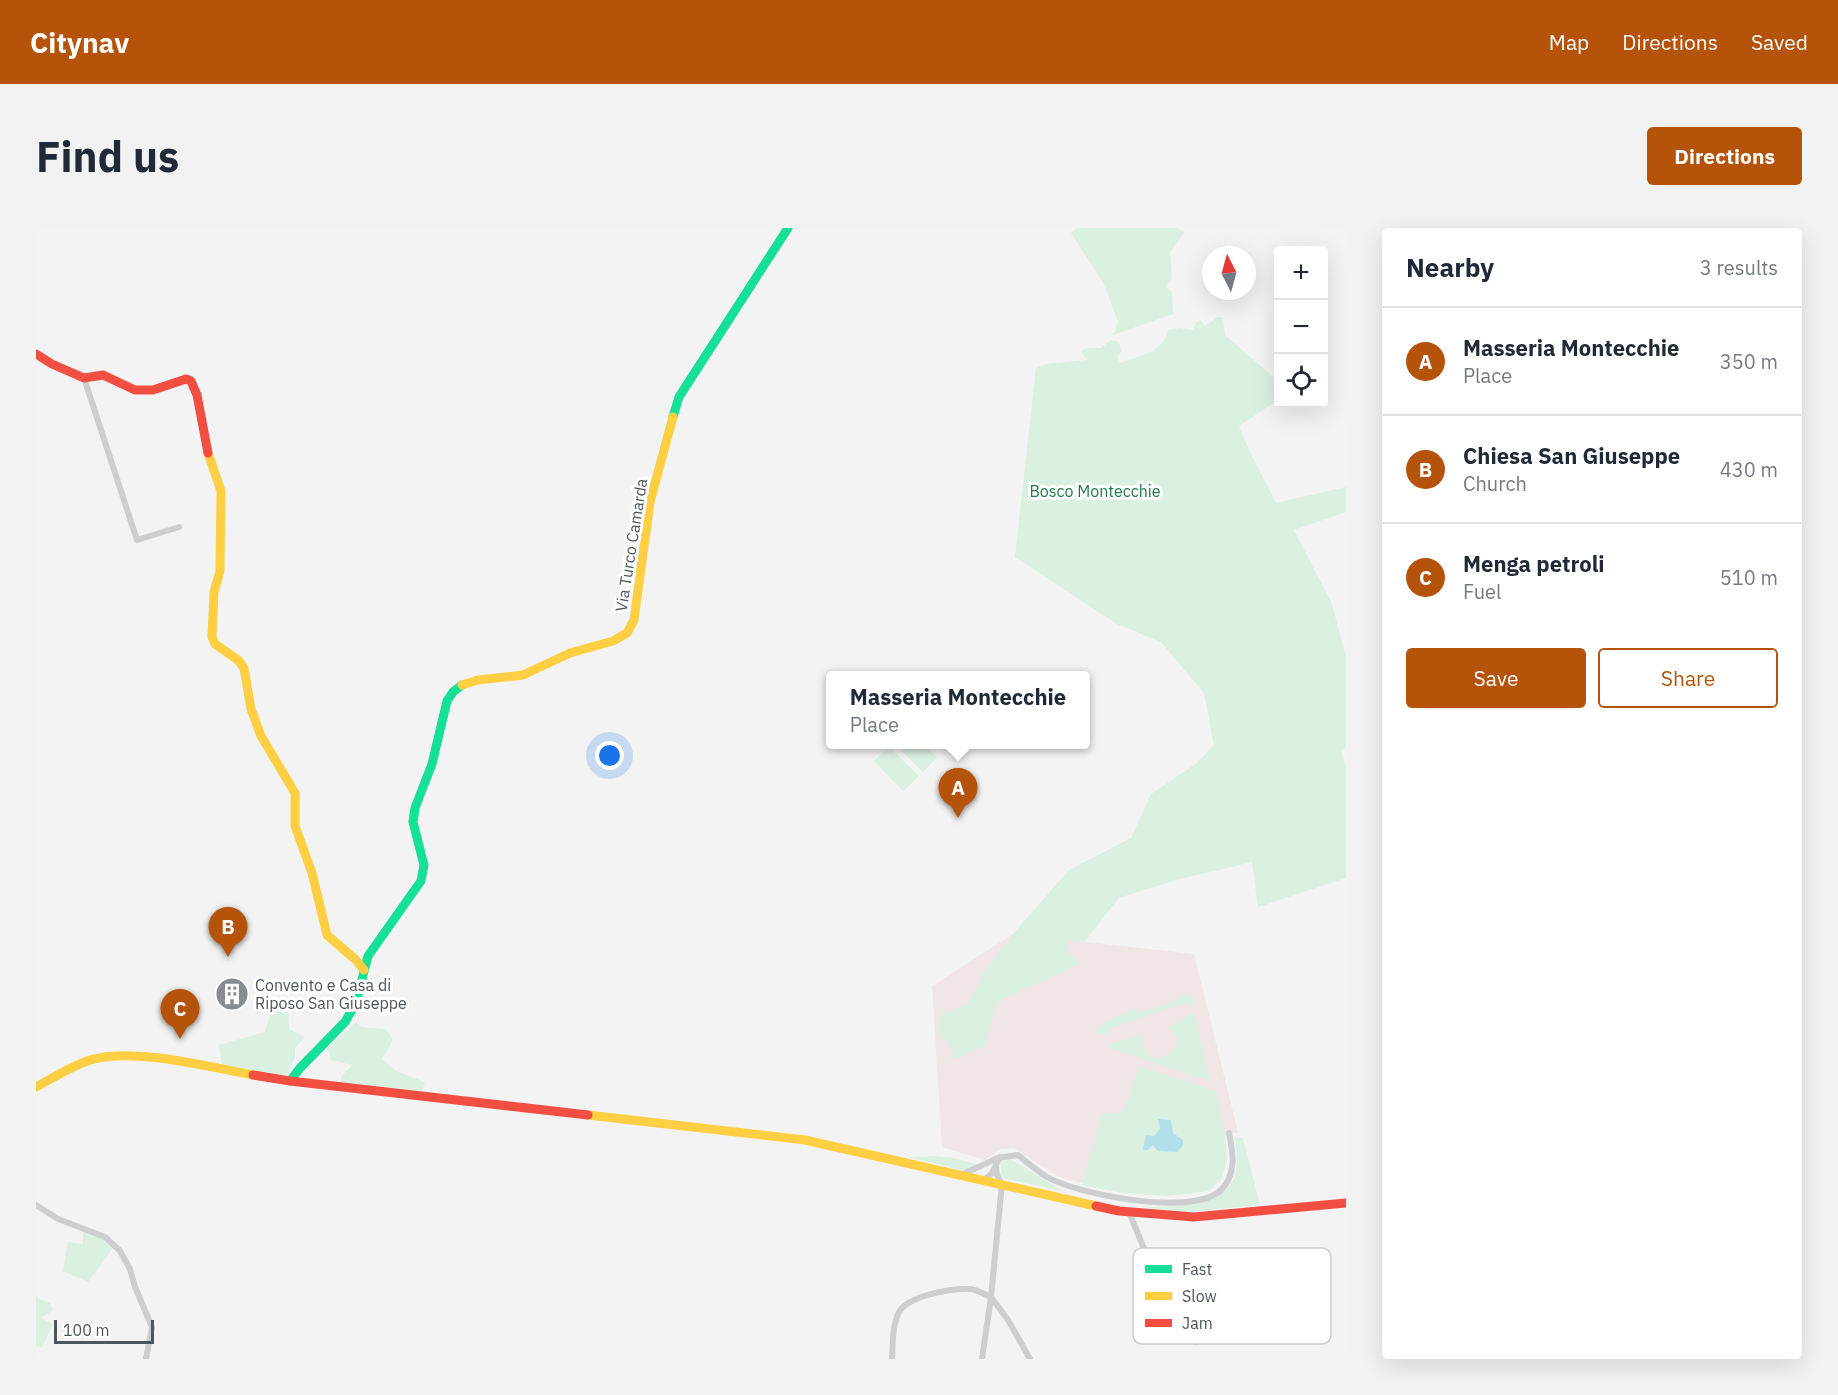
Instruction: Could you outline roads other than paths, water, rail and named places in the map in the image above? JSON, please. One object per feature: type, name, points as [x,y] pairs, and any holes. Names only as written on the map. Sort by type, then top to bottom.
[{"type":"street","name":"Via Turco Camarda","points":[[290,1081],[345,1022],[356,1003],[368,956],[421,881],[424,871],[413,822],[415,808],[432,764],[447,701],[451,694],[456,688],[470,681],[531,672],[564,655],[620,638],[629,631],[634,620],[650,502],[679,397],[788,228]]},
{"type":"street","points":[[36,354],[84,378],[103,375],[122,387],[134,391],[150,391],[186,379],[191,381],[197,395],[206,448],[220,491],[219,571],[214,592],[212,637],[216,644],[238,660],[244,668],[251,709],[257,724],[295,793],[295,826],[312,873],[327,935],[364,970]]},
{"type":"street","points":[[84,378],[137,540],[179,527]]},
{"type":"street","points":[[36,1087],[92,1059],[116,1055],[141,1056],[290,1081],[805,1140],[1129,1212],[1194,1217],[1346,1203]]},
{"type":"street","points":[[960,1174],[999,1157],[1018,1155],[1048,1178],[1089,1192],[1134,1201],[1177,1202],[1210,1197],[1221,1190],[1233,1166],[1229,1133]]},
{"type":"street","points":[[982,1359],[991,1297],[1002,1184],[996,1167],[999,1157]]},
{"type":"street","points":[[984,1180],[985,1165]]},
{"type":"street","points":[[984,1180],[996,1167]]},
{"type":"street","points":[[36,1205],[57,1219],[105,1237],[120,1251],[130,1269],[152,1327],[146,1359]]},
{"type":"street","points":[[1129,1212],[1144,1248]]},
{"type":"street","points":[[892,1359],[895,1325],[900,1311],[908,1302],[940,1292],[970,1288],[991,1297],[1008,1320],[1029,1359]]},
{"type":"water","points":[[1158,1119],[1171,1120],[1173,1133],[1183,1140],[1183,1145],[1177,1152],[1158,1151],[1153,1145],[1148,1150],[1143,1150],[1146,1135],[1154,1136],[1160,1129]]},
{"type":"place","name":"Masseria Montecchie","points":[[958,818]]},
{"type":"place","name":"Chiesa San Giuseppe","points":[[228,957]]},
{"type":"place","name":"Convento e Casa di Riposo San Giuseppe","points":[[232,994]]},
{"type":"place","name":"Menga petroli","points":[[180,1039]]},
{"type":"park label","name":"Bosco Montecchie","points":[[1095,491]]}]
